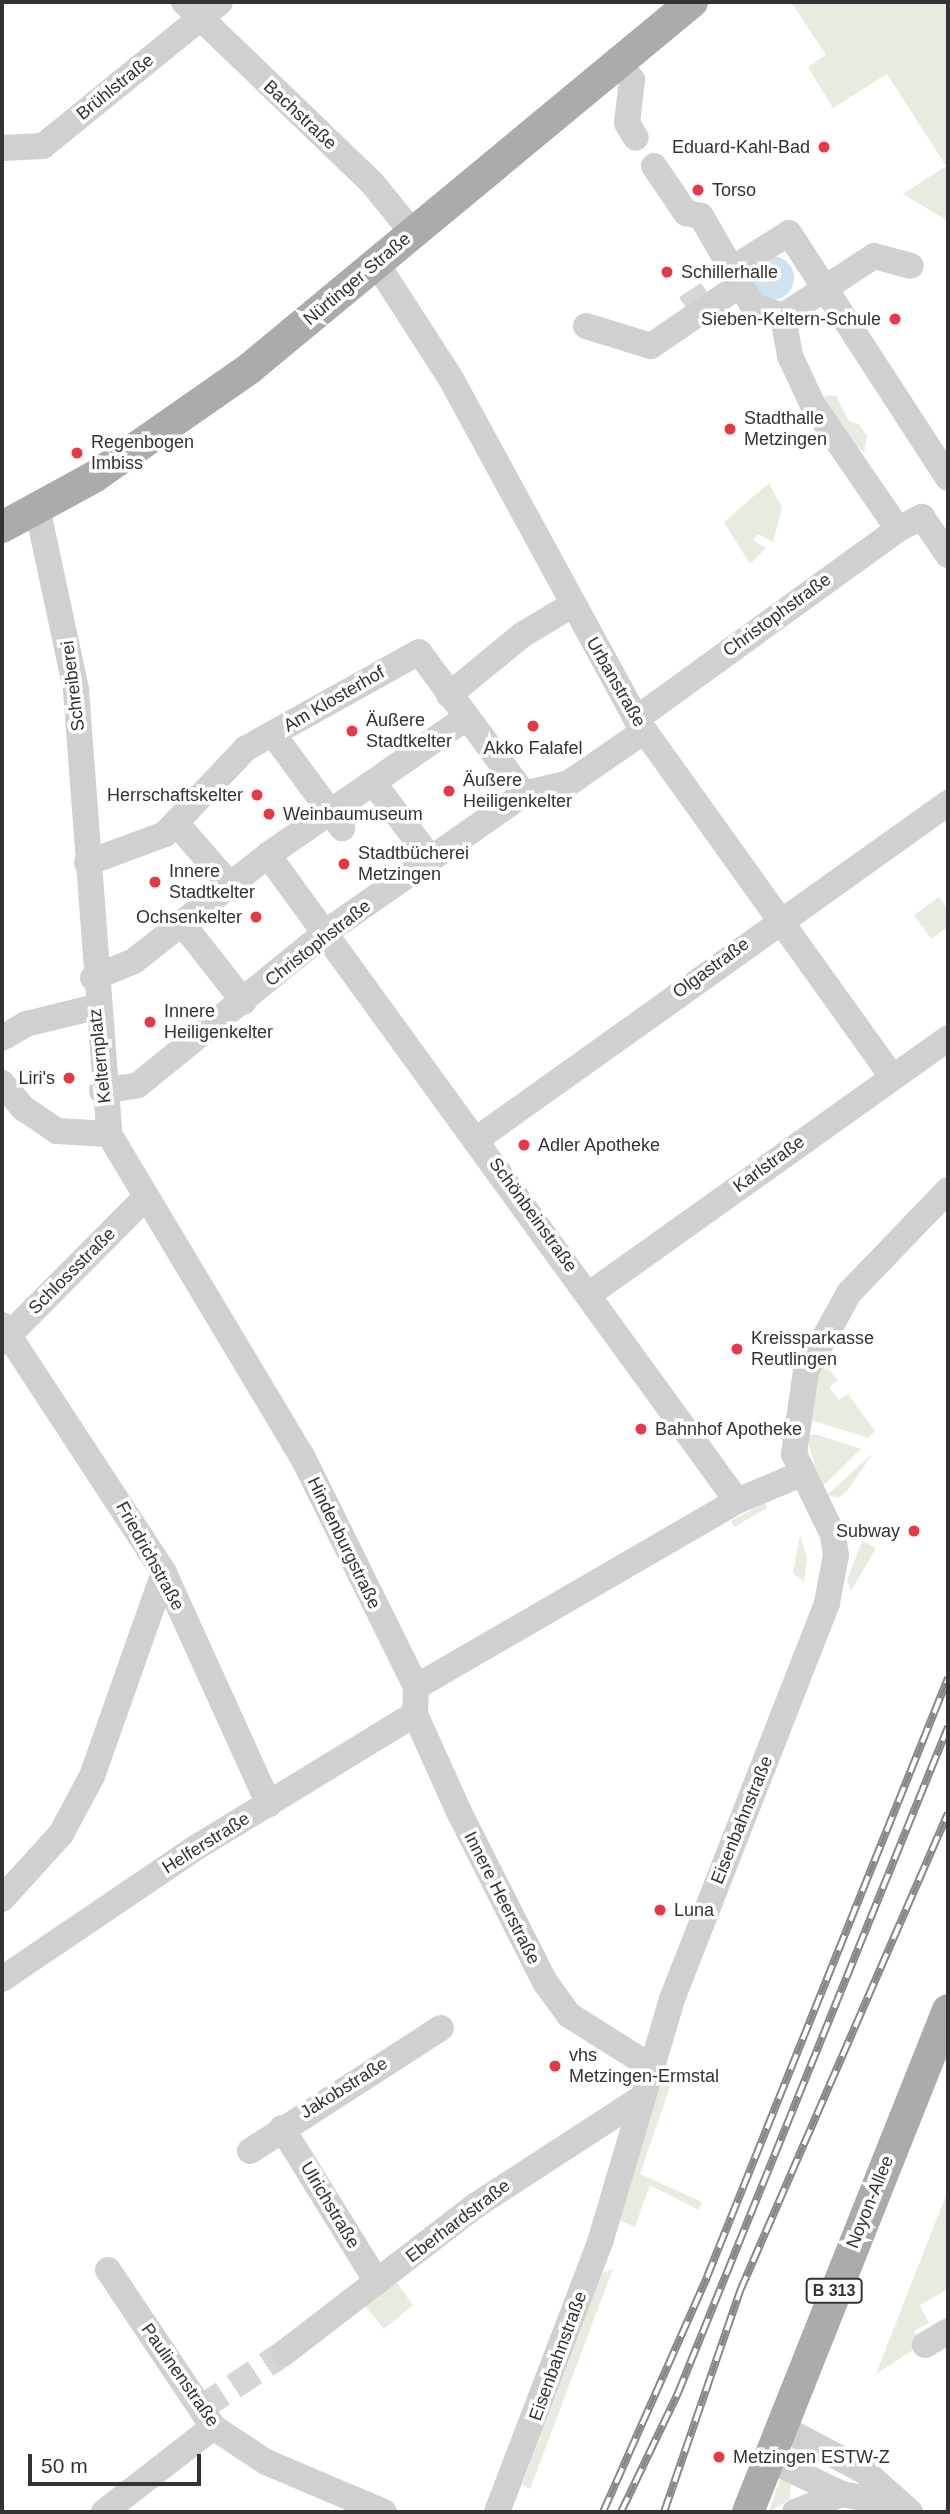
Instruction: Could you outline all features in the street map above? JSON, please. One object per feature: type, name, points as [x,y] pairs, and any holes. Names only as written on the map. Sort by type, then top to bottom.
[{"type":"main road","name":"Nürtinger Straße","points":[[2,527],[38,512],[250,368],[617,61],[692,2]]},
{"type":"main road","name":"Noyon-Allee","points":[[748,2512],[766,2458],[948,2010]]},
{"type":"street","name":"Brühlstraße","points":[[2,148],[43,146],[202,7]]},
{"type":"street","name":"Bachstraße","points":[[202,7],[373,184],[412,232]]},
{"type":"street","points":[[617,61],[632,80],[626,123],[636,138]]},
{"type":"street","points":[[654,166],[686,213],[701,216],[753,306],[783,316]]},
{"type":"street","points":[[586,326],[651,346],[789,233],[825,288],[879,359],[948,478]]},
{"type":"street","points":[[863,263],[871,235]]},
{"type":"street","points":[[783,316],[874,256],[900,260]]},
{"type":"street","name":"Urbanstraße","points":[[377,264],[451,379],[572,605],[640,725],[777,921],[892,1077]]},
{"type":"street","points":[[783,316],[785,356],[813,405],[910,523],[948,555]]},
{"type":"street","name":"Schreiberei","points":[[38,512],[73,667],[87,863]]},
{"type":"street","name":"Christophstraße","points":[[102,1091],[138,1085],[244,1002],[326,932],[524,794],[569,783],[640,725],[910,523]]},
{"type":"street","points":[[524,794],[449,695],[522,635],[572,605]]},
{"type":"street","name":"Am Klosterhof","points":[[87,863],[177,824],[245,749],[419,652],[449,695]]},
{"type":"street","points":[[93,978],[134,961],[268,855],[336,820],[375,785],[467,717]]},
{"type":"street","points":[[272,734],[336,820]]},
{"type":"street","points":[[375,785],[431,859]]},
{"type":"street","name":"Olgastraße","points":[[477,1139],[777,921],[948,803]]},
{"type":"street","points":[[177,824],[230,885]]},
{"type":"street","points":[[268,855],[326,932]]},
{"type":"street","name":"Kelternplatz","points":[[87,863],[95,1007],[108,1134]]},
{"type":"street","points":[[182,923],[244,1002]]},
{"type":"street","name":"Schönbeinstraße","points":[[326,932],[591,1293],[737,1500]]},
{"type":"street","points":[[2,1038],[26,1024],[95,1007]]},
{"type":"street","name":"Karlstraße","points":[[591,1293],[948,1038]]},
{"type":"street","points":[[2,1083],[23,1108],[57,1131],[108,1134]]},
{"type":"street","name":"Hindenburgstraße","points":[[108,1134],[143,1200],[268,1393],[416,1687]]},
{"type":"street","name":"Eisenbahnstraße","points":[[497,2512],[601,2239],[650,2066],[834,1576],[833,1535],[799,1475],[799,1397],[816,1346],[849,1293],[948,1191]]},
{"type":"street","name":"Schlossstraße","points":[[4,1334],[143,1200]]},
{"type":"street","name":"Friedrichstraße","points":[[4,1334],[164,1573],[269,1804]]},
{"type":"street","points":[[416,1687],[737,1500],[799,1475]]},
{"type":"street","points":[[2,1899],[61,1834],[92,1776],[164,1573]]},
{"type":"street","name":"Innere Heerstraße","points":[[416,1687],[419,1723],[495,1885],[569,2015],[650,2066]]},
{"type":"street","name":"Helferstraße","points":[[2,1979],[269,1804],[419,1723]]},
{"type":"street","name":"Jakobstraße","points":[[250,2151],[441,2028]]},
{"type":"street","name":"Eberhardstraße","points":[[284,2353],[529,2168],[640,2099]]},
{"type":"street","name":"Ulrichstraße","points":[[282,2128],[377,2282]]},
{"type":"street","name":"Paulinenstraße","points":[[108,2270],[213,2427],[266,2462],[384,2512]]},
{"type":"street","points":[[925,2344],[948,2331]]},
{"type":"street","points":[[779,2426],[864,2471],[908,2509]]},
{"type":"street","points":[[104,2512],[213,2427]]},
{"type":"street","points":[[766,2458],[842,2494],[908,2509]]},
{"type":"street","points":[[795,2512],[842,2494]]},
{"type":"shaded area","points":[[791,2],[948,2],[948,221],[903,194],[946,166],[887,74],[833,108],[808,67],[826,55]]},
{"type":"shaded area","points":[[825,395],[836,396],[849,421],[859,424],[867,436],[864,453],[823,411]]},
{"type":"shaded area","points":[[769,483],[782,508],[773,542],[758,534],[753,540],[766,548],[750,564],[724,522]]},
{"type":"shaded area","points":[[939,897],[948,910],[948,927],[931,939],[914,915]]},
{"type":"shaded area","points":[[822,1361],[838,1380],[829,1388],[839,1400],[848,1394],[875,1431],[869,1438],[808,1419]]},
{"type":"shaded area","points":[[806,1434],[818,1435],[861,1449],[821,1488]]},
{"type":"shaded area","points":[[873,1453],[847,1491],[838,1498],[827,1495]]},
{"type":"shaded area","points":[[765,1503],[767,1508],[734,1527],[731,1521]]},
{"type":"shaded area","points":[[800,1535],[807,1558],[804,1582],[793,1573]]},
{"type":"shaded area","points":[[862,1541],[876,1548],[851,1591],[847,1580]]},
{"type":"shaded area","points":[[659,2063],[674,2075],[640,2174],[702,2202],[699,2210],[650,2185],[635,2227],[620,2220]]},
{"type":"shaded area","points":[[948,2190],[948,2289],[920,2305],[929,2323],[914,2331],[922,2344],[876,2374]]},
{"type":"shaded area","points":[[613,2269],[530,2489],[522,2484],[602,2273]]},
{"type":"shaded area","points":[[396,2282],[413,2305],[384,2329],[365,2306]]},
{"type":"shaded area","points":[[781,2476],[791,2480],[790,2499],[769,2512]]},
{"type":"water","points":[[772,256],[781,257],[788,262],[793,269],[793,287],[788,294],[781,299],[772,300],[763,299],[756,294],[751,287],[750,278],[751,269],[756,262],[763,257]]},
{"type":"tunnel","points":[[690,290],[698,302]]},
{"type":"tunnel","points":[[201,2408],[284,2353]]},
{"type":"railway","points":[[603,2512],[707,2277],[948,1678]]},
{"type":"railway","points":[[621,2512],[678,2393],[948,1727]]},
{"type":"railway","points":[[664,2512],[740,2291],[948,1813]]},
{"type":"place","name":"Eduard-Kahl-Bad","points":[[824,147]]},
{"type":"place","name":"Torso","points":[[698,190]]},
{"type":"place","name":"Schillerhalle","points":[[667,272]]},
{"type":"place","name":"Sieben-Keltern-Schule","points":[[895,319]]},
{"type":"place","name":"Stadthalle Metzingen","points":[[730,429]]},
{"type":"place","name":"Regenbogen Imbiss","points":[[77,453]]},
{"type":"place","name":"Akko Falafel","points":[[533,726]]},
{"type":"place","name":"Äußere Stadtkelter","points":[[352,731]]},
{"type":"place","name":"Äußere Heiligenkelter","points":[[449,791]]},
{"type":"place","name":"Herrschaftskelter","points":[[257,795]]},
{"type":"place","name":"Weinbaumuseum","points":[[269,814]]},
{"type":"place","name":"Stadtbücherei Metzingen","points":[[344,864]]},
{"type":"place","name":"Innere Stadtkelter","points":[[155,882]]},
{"type":"place","name":"Ochsenkelter","points":[[256,917]]},
{"type":"place","name":"Innere Heiligenkelter","points":[[150,1022]]},
{"type":"place","name":"Liri's","points":[[69,1078]]},
{"type":"place","name":"Adler Apotheke","points":[[524,1145]]},
{"type":"place","name":"Kreissparkasse Reutlingen","points":[[737,1349]]},
{"type":"place","name":"Bahnhof Apotheke","points":[[641,1429]]},
{"type":"place","name":"Subway","points":[[914,1531]]},
{"type":"place","name":"Luna","points":[[660,1910]]},
{"type":"place","name":"vhs Metzingen-Ermstal","points":[[555,2066]]},
{"type":"place","name":"Metzingen ESTW-Z","points":[[719,2457]]}]
